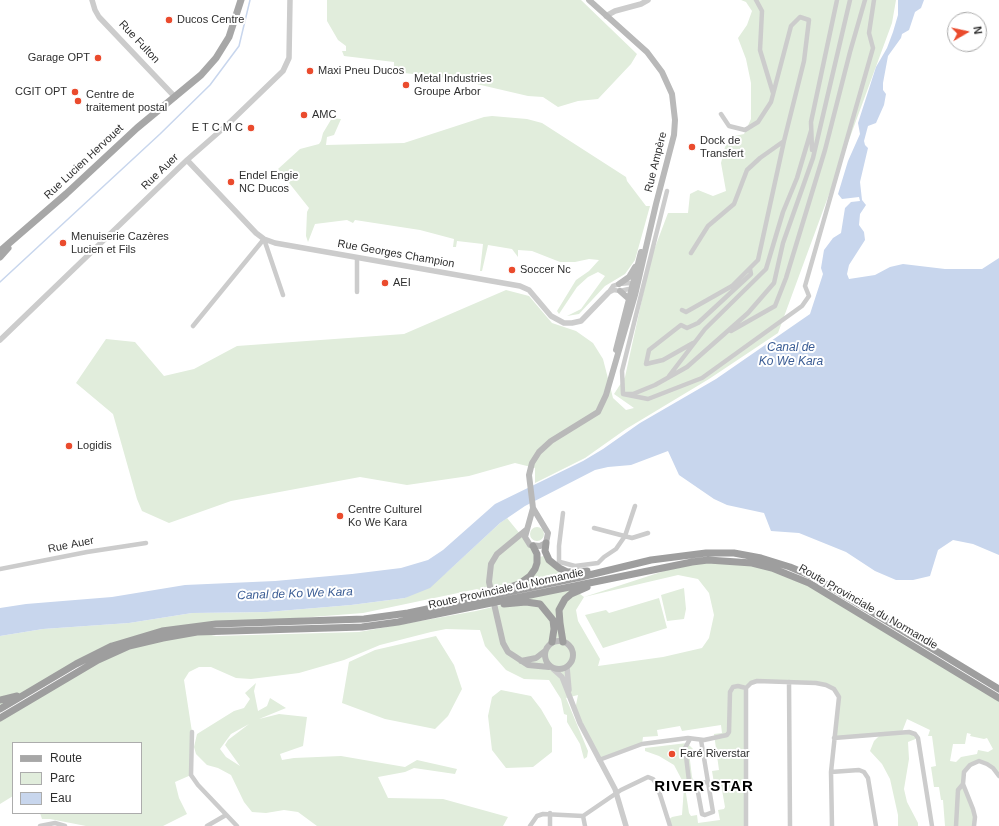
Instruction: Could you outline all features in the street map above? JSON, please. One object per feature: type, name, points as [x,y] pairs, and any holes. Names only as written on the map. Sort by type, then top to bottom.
[{"type":"highway","points":[[546,542],[545,551],[549,560],[559,564],[566,572],[600,571]]},
{"type":"highway","points":[[480,601],[495,591],[519,584],[530,576],[537,563],[537,554],[530,544]]},
{"type":"highway","name":"Route Provinciale du Normandie","points":[[0,718],[98,660],[129,646],[151,640],[197,632],[362,627],[398,622],[600,571],[651,560],[706,553],[734,553],[774,561],[814,578],[999,689]]},
{"type":"highway","name":"Route Provinciale du Normandie","points":[[0,709],[112,646],[162,631],[216,624],[364,619],[610,579],[708,560],[752,563],[772,568],[809,583],[999,698]]},
{"type":"highway","points":[[563,642],[560,610],[565,600],[579,590],[610,579]]},
{"type":"highway","points":[[480,601],[526,602],[540,604],[553,620],[554,629],[552,642]]},
{"type":"highway","points":[[0,700],[26,693]]},
{"type":"main road","name":"Rue Lucien Hervouet","points":[[0,250],[27,228],[137,128],[201,75],[216,58],[229,37],[241,0]]},
{"type":"main road","name":"Rue Ampère","points":[[533,506],[529,475],[532,463],[539,452],[551,441],[598,412],[610,383],[639,279],[652,218],[674,134],[675,120],[672,94],[666,79],[647,52],[589,0]]},
{"type":"main road","name":"Rue Ampère","points":[[610,383],[632,287],[648,226],[652,218]]},
{"type":"main road","name":"Rue Lucien Hervouet","points":[[0,257],[27,228]]},
{"type":"main road","points":[[619,284],[629,277],[639,260]]},
{"type":"main road","points":[[620,291],[629,299]]},
{"type":"main road","points":[[507,545],[522,541],[540,546],[546,542],[548,533],[533,506]]},
{"type":"main road","points":[[530,544],[525,537],[533,506]]},
{"type":"main road","points":[[519,660],[536,658],[545,651],[552,642],[563,642],[569,646],[573,653],[572,662],[562,670],[528,665],[519,660],[508,652],[502,643],[490,585],[489,574],[491,564],[507,545],[527,529],[534,524],[543,525]]},
{"type":"main road","points":[[545,651],[545,659],[551,668]]},
{"type":"street","name":"Rue Fulton","points":[[92,0],[99,17],[175,97]]},
{"type":"street","name":"Rue Auer","points":[[0,340],[283,71],[289,58],[290,0]]},
{"type":"street","points":[[606,16],[614,11],[635,6],[648,0]]},
{"type":"street","points":[[756,0],[762,11],[760,50],[773,95]]},
{"type":"street","points":[[813,158],[811,122],[837,0]]},
{"type":"street","points":[[623,394],[633,394],[667,379],[687,367],[748,313],[774,283],[783,244],[813,158],[850,0]]},
{"type":"street","points":[[722,336],[775,306],[786,278],[826,150],[850,52],[865,0]]},
{"type":"street","points":[[623,394],[648,398],[702,378],[802,306],[810,296],[805,286],[873,48],[870,33],[874,0]]},
{"type":"street","points":[[682,310],[686,312],[732,286],[758,260],[784,142],[804,62],[809,20],[800,17],[791,26],[771,102],[758,122],[745,130],[729,126],[721,114]]},
{"type":"street","points":[[667,379],[705,329],[766,269],[783,212],[797,178],[811,130]]},
{"type":"street","points":[[691,253],[708,226],[734,204],[747,170],[760,158],[784,142]]},
{"type":"street","points":[[188,160],[264,240],[284,295]]},
{"type":"street","points":[[623,394],[622,371],[667,191]]},
{"type":"street","points":[[193,326],[264,240]]},
{"type":"street","name":"Rue Georges Champion","points":[[264,240],[357,258],[520,286],[529,290],[551,316],[564,323],[581,321],[613,286],[619,284]]},
{"type":"street","points":[[357,258],[357,292]]},
{"type":"street","points":[[695,342],[663,360],[646,364],[649,350],[681,325],[688,328],[698,323],[751,274],[750,268]]},
{"type":"street","points":[[608,293],[614,290],[620,291],[632,287],[639,279]]},
{"type":"street","points":[[619,284],[625,283],[632,287]]},
{"type":"street","points":[[625,332],[632,287]]},
{"type":"street","points":[[563,514],[559,546],[559,564],[575,566],[598,563],[616,549],[625,536],[635,506]]},
{"type":"street","points":[[594,528],[632,538],[648,533]]},
{"type":"street","name":"Rue Auer","points":[[0,569],[87,552],[146,543]]},
{"type":"street","points":[[567,667],[570,695]]},
{"type":"street","points":[[551,668],[562,676],[580,723],[617,793],[626,826]]},
{"type":"street","points":[[746,826],[746,688],[751,683],[757,681],[826,685],[834,689],[839,697],[831,772],[832,826]]},
{"type":"street","points":[[789,682],[790,826]]},
{"type":"street","points":[[599,760],[642,744],[690,739],[701,740],[727,735],[730,732],[730,692],[733,687],[738,686],[746,688]]},
{"type":"street","points":[[192,732],[191,775],[237,826]]},
{"type":"street","points":[[834,738],[909,732],[915,734],[918,738],[932,826]]},
{"type":"street","points":[[690,739],[685,748],[689,781],[699,783],[708,782]]},
{"type":"street","points":[[699,783],[697,787],[702,814],[705,815],[713,812],[701,740]]},
{"type":"street","points":[[974,826],[975,817],[973,809],[963,784],[964,772],[970,765],[979,762],[987,764],[999,776]]},
{"type":"street","points":[[831,772],[859,770],[864,772],[868,778],[876,826]]},
{"type":"street","points":[[530,826],[537,816],[550,813],[584,816],[617,793],[643,778],[648,777],[653,779],[657,785],[670,826]]},
{"type":"street","points":[[956,826],[958,790],[963,784]]},
{"type":"street","points":[[550,813],[550,826]]},
{"type":"street","points":[[207,826],[226,815]]},
{"type":"street","points":[[584,816],[585,826]]},
{"type":"street","points":[[40,826],[55,823],[65,826]]},
{"type":"green space","points":[[327,0],[581,0],[637,54],[631,64],[598,99],[578,101],[558,107],[543,97],[528,96],[455,79],[396,72],[394,62],[344,56],[342,51],[346,51],[346,46],[338,40],[327,21]]},
{"type":"green space","points":[[741,0],[896,0],[892,23],[778,333],[709,379],[626,429],[585,458],[535,483],[535,468],[515,463],[469,476],[407,485],[360,477],[231,501],[169,523],[142,511],[137,499],[113,414],[76,383],[106,339],[135,342],[164,376],[194,369],[237,346],[404,334],[506,290],[529,296],[552,323],[576,331],[593,343],[603,359],[613,398],[626,410],[634,408],[614,394],[625,377],[651,258],[668,213],[688,213],[690,194],[698,190],[713,196],[726,191],[721,163],[725,147],[730,137],[744,134],[751,119],[751,83],[746,59],[738,38],[747,25],[752,11],[746,2]]},
{"type":"green space","points":[[492,116],[527,119],[542,123],[626,177],[627,181],[646,206],[650,206],[635,260],[625,274],[605,286],[579,314],[567,316],[581,309],[605,276],[598,272],[588,277],[577,287],[559,314],[557,311],[576,280],[589,271],[599,260],[589,259],[575,262],[560,262],[532,251],[518,250],[518,257],[512,249],[488,245],[482,271],[480,271],[483,244],[457,241],[456,247],[453,247],[454,239],[420,230],[355,220],[353,223],[347,220],[315,224],[308,242],[306,236],[307,212],[309,208],[278,169],[300,149],[319,144],[323,133],[332,118],[341,119],[334,135],[327,137],[326,145],[404,143],[484,117]]},
{"type":"green space","points":[[507,518],[539,557],[544,556],[576,575],[528,585],[486,587],[482,588],[483,591],[477,589],[363,613],[197,626],[112,646],[0,709],[0,636],[43,629],[129,623],[192,613],[267,612],[351,605],[405,598],[447,572]]},
{"type":"green space","points":[[534,527],[540,527],[544,531],[544,537],[540,541],[534,541],[530,537],[530,531]]},
{"type":"green space","points":[[737,561],[787,573],[999,698],[999,776],[993,768],[979,761],[964,772],[963,784],[973,809],[974,826],[945,826],[943,800],[941,800],[939,787],[934,787],[931,767],[936,766],[932,736],[928,736],[930,730],[907,719],[902,732],[909,732],[918,738],[908,742],[909,759],[904,789],[907,802],[918,823],[918,826],[898,826],[898,815],[890,779],[882,764],[870,751],[874,741],[880,735],[834,738],[839,697],[833,689],[826,685],[757,681],[746,688],[746,826],[670,826],[668,820],[672,817],[682,815],[683,782],[674,765],[659,756],[645,751],[645,748],[687,743],[695,751],[689,752],[692,777],[693,780],[699,780],[692,786],[685,787],[689,813],[691,816],[697,815],[698,823],[720,820],[718,810],[724,809],[725,807],[721,784],[720,782],[714,783],[712,771],[719,770],[714,734],[722,733],[721,725],[682,731],[680,726],[657,730],[658,736],[643,737],[642,744],[599,760],[575,710],[578,695],[566,698],[588,751],[587,757],[584,759],[580,744],[567,722],[567,715],[564,714],[561,699],[549,680],[524,679],[506,670],[485,646],[480,630],[446,629],[380,645],[344,660],[299,673],[251,679],[236,678],[211,667],[199,667],[189,672],[184,680],[192,732],[191,775],[175,782],[179,798],[187,814],[163,826],[86,826],[50,819],[42,819],[40,814],[142,814],[142,742],[12,742],[12,797],[0,804],[0,718],[114,653],[197,632],[216,636],[359,632],[476,611],[572,588],[584,597],[692,562]],"holes":[[[678,575],[698,579],[709,593],[714,615],[709,638],[702,648],[663,657],[598,666],[600,659],[578,621],[576,610],[584,597]],[[967,733],[971,734],[970,736],[984,739],[987,738],[993,749],[988,752],[978,750],[977,754],[961,757],[956,762],[950,761],[953,744],[965,744]]]},
{"type":"green space","points":[[684,588],[686,609],[684,619],[667,621],[661,595]]},
{"type":"green space","points":[[659,598],[667,628],[603,648],[585,615],[606,610],[609,613]]},
{"type":"green space","points":[[436,636],[454,665],[462,689],[448,716],[435,729],[385,719],[342,703],[349,662],[375,650]]},
{"type":"green space","points":[[256,683],[254,691],[258,711],[267,706],[270,698],[286,708],[259,719],[279,714],[307,717],[303,746],[280,754],[282,760],[341,756],[405,767],[417,760],[457,769],[455,774],[414,768],[405,772],[378,777],[388,798],[443,799],[508,817],[503,826],[317,826],[298,812],[284,810],[266,813],[252,812],[244,802],[231,775],[218,768],[207,765],[196,754],[194,747],[197,734],[234,711],[244,708],[250,699],[245,693]],"holes":[[[249,724],[228,740],[225,745],[240,766],[226,757],[220,749],[231,734]]]},
{"type":"green space","points":[[501,690],[531,696],[541,709],[552,728],[552,752],[533,767],[506,768],[492,750],[488,716],[492,697]]},
{"type":"water","name":"Canal de Ko We Kara","points":[[898,0],[924,0],[921,8],[915,12],[909,30],[902,34],[901,38],[888,56],[883,83],[883,90],[886,94],[884,105],[876,123],[868,126],[864,141],[868,148],[860,182],[862,200],[866,205],[860,214],[859,225],[864,232],[865,240],[849,265],[847,274],[849,279],[875,275],[890,267],[903,264],[945,269],[982,269],[999,258],[999,555],[973,544],[953,540],[938,550],[930,576],[913,580],[896,580],[875,571],[846,552],[799,533],[771,531],[764,513],[727,505],[714,499],[679,475],[668,451],[631,465],[595,470],[525,506],[500,523],[430,588],[405,598],[351,605],[267,612],[192,613],[129,623],[43,629],[0,636],[0,608],[26,604],[112,597],[185,585],[275,581],[352,574],[401,568],[428,560],[443,550],[495,504],[583,461],[603,449],[640,423],[716,379],[810,314],[823,274],[821,268],[824,250],[833,238],[841,233],[845,208],[851,202],[860,201],[859,197],[842,199],[838,194],[848,161],[860,134],[858,123],[876,67],[887,48],[893,32],[898,15]]},
{"type":"waterway","points":[[0,282],[160,134],[210,85],[239,46],[250,0]]},
{"type":"place","name":"Ducos Centre","points":[[169,20]]},
{"type":"place","name":"Garage OPT","points":[[98,58]]},
{"type":"place","name":"Maxi Pneu Ducos","points":[[310,71]]},
{"type":"place","name":"Metal Industries Groupe Arbor","points":[[406,85]]},
{"type":"place","name":"CGIT OPT","points":[[75,92]]},
{"type":"place","name":"Centre de traitement postal","points":[[78,101]]},
{"type":"place","name":"AMC","points":[[304,115]]},
{"type":"place","name":"E T C M C","points":[[251,128]]},
{"type":"place","name":"Dock de Transfert","points":[[692,147]]},
{"type":"place","name":"Endel Engie NC Ducos","points":[[231,182]]},
{"type":"place","name":"Menuiserie Cazères Lucien et Fils","points":[[63,243]]},
{"type":"place","name":"Soccer Nc","points":[[512,270]]},
{"type":"place","name":"AEI","points":[[385,283]]},
{"type":"place","name":"Logidis","points":[[69,446]]},
{"type":"place","name":"Centre Culturel Ko We Kara","points":[[340,516]]},
{"type":"place","name":"Faré Riverstar","points":[[672,754]]},
{"type":"district","name":"RIVER STAR","points":[[704,787]]}]
